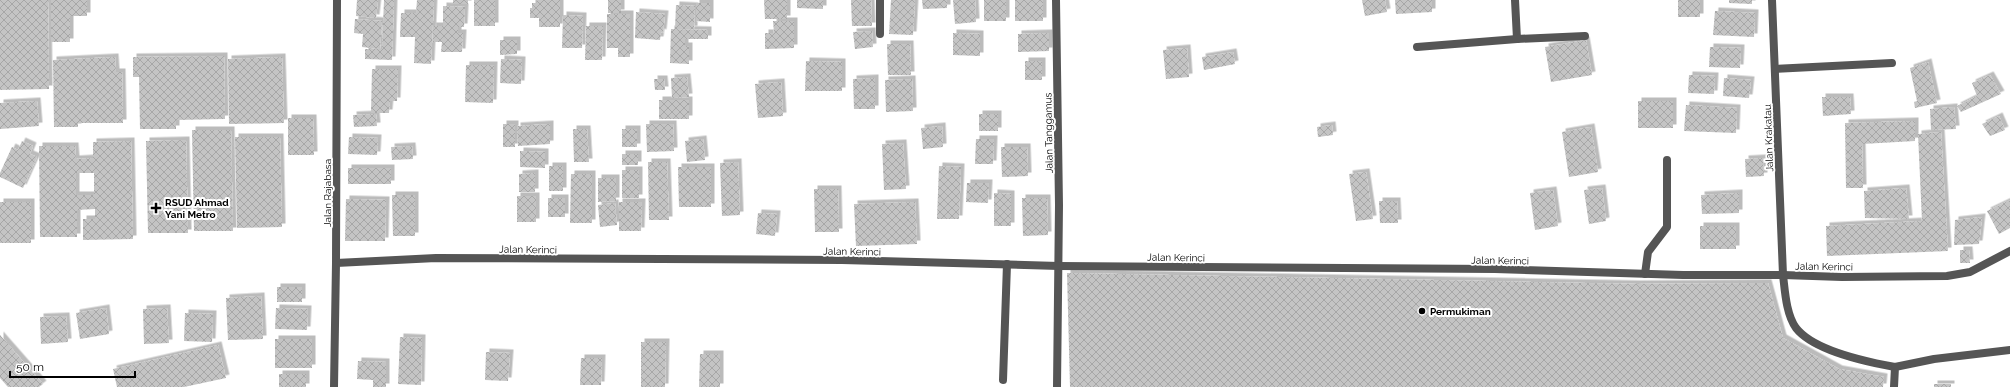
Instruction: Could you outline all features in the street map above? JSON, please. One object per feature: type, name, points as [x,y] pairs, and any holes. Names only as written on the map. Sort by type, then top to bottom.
[{"type":"street","name":"Jalan Rajabasa","points":[[334,387],[338,0]]},
{"type":"street","points":[[880,0],[880,34]]},
{"type":"street","name":"Jalan Tanggamus","points":[[1056,0],[1059,266],[1057,387]]},
{"type":"street","points":[[1515,0],[1517,39]]},
{"type":"street","name":"Jalan Krakatau","points":[[1772,0],[1783,275],[1788,305],[1793,322],[1812,342],[1858,360],[1895,367]]},
{"type":"street","points":[[1417,47],[1517,39],[1585,36]]},
{"type":"street","points":[[1775,69],[1892,63]]},
{"type":"street","points":[[1645,274],[1648,252],[1667,227],[1667,160]]},
{"type":"street","name":"Jalan Kerinci","points":[[336,263],[444,258],[842,260],[1059,266],[1495,269],[1645,274],[1842,277],[1947,276],[1970,272],[2010,251]]},
{"type":"street","points":[[1003,380],[1006,264]]},
{"type":"street","points":[[1894,387],[1895,367],[1934,359],[2010,350]]},
{"type":"building","points":[[0,0],[48,0],[49,89],[0,90]]},
{"type":"building","points":[[51,0],[87,0],[87,16],[70,16],[70,42],[51,42]]},
{"type":"building","points":[[357,0],[378,0],[376,18],[356,16]]},
{"type":"building","points":[[384,0],[394,0],[392,60],[365,59],[365,49],[382,49]]},
{"type":"building","points":[[417,0],[434,0],[431,64],[414,63],[415,37],[400,37],[401,13],[416,13]]},
{"type":"building","points":[[453,0],[468,0],[468,4],[453,4]]},
{"type":"building","points":[[474,0],[495,0],[495,26],[474,26]]},
{"type":"building","points":[[537,0],[560,0],[560,27],[539,27],[539,18],[530,18],[530,8],[532,8],[532,3],[537,3]]},
{"type":"building","points":[[608,0],[621,0],[621,13],[608,13]]},
{"type":"building","points":[[764,0],[787,0],[787,19],[765,19]]},
{"type":"building","points":[[797,0],[823,0],[823,9],[797,8]]},
{"type":"building","points":[[851,0],[871,0],[872,26],[852,26]]},
{"type":"building","points":[[891,0],[915,0],[913,35],[889,34]]},
{"type":"building","points":[[922,0],[947,0],[947,8],[923,9]]},
{"type":"building","points":[[953,0],[975,0],[976,22],[955,24]]},
{"type":"building","points":[[984,0],[1006,0],[1006,21],[984,21]]},
{"type":"building","points":[[1015,0],[1043,0],[1043,21],[1015,21]]},
{"type":"building","points":[[1362,0],[1385,0],[1387,12],[1365,16]]},
{"type":"building","points":[[1395,0],[1432,0],[1432,12],[1396,14]]},
{"type":"building","points":[[1678,0],[1700,0],[1700,17],[1678,17]]},
{"type":"building","points":[[1729,0],[1752,0],[1752,4],[1729,3]]},
{"type":"building","points":[[696,3],[710,3],[710,22],[696,21]]},
{"type":"building","points":[[676,5],[695,6],[694,29],[675,29]]},
{"type":"building","points":[[443,6],[465,7],[464,27],[458,27],[458,33],[463,33],[462,52],[441,52],[442,42],[433,42],[433,26],[443,26]]},
{"type":"building","points":[[1715,11],[1755,13],[1754,37],[1713,35]]},
{"type":"building","points":[[636,12],[665,14],[663,33],[661,32],[660,40],[635,38]]},
{"type":"building","points":[[607,14],[630,14],[630,57],[618,57],[618,48],[607,48]]},
{"type":"building","points":[[563,15],[583,16],[582,48],[562,48]]},
{"type":"building","points":[[355,19],[382,21],[380,49],[362,47],[363,34],[354,33]]},
{"type":"building","points":[[773,21],[794,21],[794,48],[765,49],[765,33],[774,33]]},
{"type":"building","points":[[586,26],[603,26],[602,60],[585,60]]},
{"type":"building","points":[[671,29],[708,30],[708,39],[685,39],[685,46],[689,46],[689,64],[670,63]]},
{"type":"building","points":[[872,31],[873,47],[855,49],[853,32]]},
{"type":"building","points":[[953,33],[980,34],[980,56],[953,55]]},
{"type":"building","points":[[1049,33],[1049,51],[1018,52],[1018,34]]},
{"type":"building","points":[[500,40],[517,40],[517,54],[500,55]]},
{"type":"building","points":[[1586,40],[1592,75],[1551,82],[1545,47]]},
{"type":"building","points":[[887,44],[910,44],[911,75],[888,75]]},
{"type":"building","points":[[1710,47],[1741,48],[1740,68],[1709,67]]},
{"type":"building","points":[[1187,48],[1189,77],[1166,79],[1163,50]]},
{"type":"building","points":[[1233,52],[1235,64],[1204,70],[1202,57]]},
{"type":"building","points":[[224,56],[225,119],[176,120],[176,129],[140,129],[139,77],[133,77],[133,57]]},
{"type":"building","points":[[115,57],[116,72],[122,72],[123,123],[78,123],[78,127],[54,127],[53,60]]},
{"type":"building","points":[[282,57],[284,123],[229,124],[228,59]]},
{"type":"building","points":[[501,59],[522,60],[521,84],[500,83]]},
{"type":"building","points":[[806,61],[842,62],[842,91],[805,91]]},
{"type":"building","points":[[1025,61],[1042,61],[1042,80],[1025,80]]},
{"type":"building","points":[[1928,62],[1937,103],[1915,108],[1914,102],[1917,101],[1910,68]]},
{"type":"building","points":[[466,65],[494,65],[493,103],[465,102]]},
{"type":"building","points":[[372,69],[398,69],[397,101],[390,101],[389,113],[371,113]]},
{"type":"building","points":[[1689,75],[1715,76],[1714,94],[1688,93]]},
{"type":"building","points":[[1990,75],[2001,94],[1961,112],[1957,106],[1977,96],[1972,83]]},
{"type":"building","points":[[687,77],[689,97],[672,98],[671,78]]},
{"type":"building","points":[[875,78],[875,109],[854,109],[853,79]]},
{"type":"building","points":[[1724,78],[1751,80],[1749,98],[1723,96]]},
{"type":"building","points":[[654,79],[664,79],[665,90],[655,90]]},
{"type":"building","points":[[912,79],[913,111],[886,112],[885,80]]},
{"type":"building","points":[[781,82],[783,116],[758,118],[755,84]]},
{"type":"building","points":[[1822,97],[1850,97],[1851,114],[1823,116]]},
{"type":"building","points":[[659,100],[689,100],[689,119],[659,119]]},
{"type":"building","points":[[37,101],[39,126],[0,129],[0,103]]},
{"type":"building","points":[[1638,101],[1673,101],[1673,128],[1638,128]]},
{"type":"building","points":[[1686,105],[1737,108],[1736,133],[1684,131]]},
{"type":"building","points":[[1954,107],[1956,129],[1931,130],[1930,109]]},
{"type":"building","points":[[376,114],[377,126],[354,127],[353,115]]},
{"type":"building","points":[[979,114],[998,114],[998,131],[979,131]]},
{"type":"building","points":[[1999,116],[2005,130],[1990,136],[1982,124]]},
{"type":"building","points":[[288,118],[313,118],[314,155],[288,155]]},
{"type":"building","points":[[1915,121],[1915,141],[1862,144],[1863,188],[1846,188],[1845,123]]},
{"type":"building","points":[[503,124],[515,124],[515,147],[503,147]]},
{"type":"building","points":[[550,124],[550,144],[518,146],[517,126]]},
{"type":"building","points":[[646,124],[673,124],[674,151],[647,152]]},
{"type":"building","points":[[1332,125],[1333,135],[1318,137],[1317,127]]},
{"type":"building","points":[[942,126],[943,147],[923,149],[921,128]]},
{"type":"building","points":[[1591,127],[1598,172],[1569,177],[1562,132]]},
{"type":"building","points":[[573,129],[587,129],[589,162],[574,162]]},
{"type":"building","points":[[622,129],[637,129],[637,147],[622,147]]},
{"type":"building","points":[[192,130],[231,130],[233,231],[194,231]]},
{"type":"building","points":[[1941,132],[1948,251],[1827,256],[1826,226],[1922,221],[1918,134]]},
{"type":"building","points":[[235,137],[280,137],[282,227],[237,228]]},
{"type":"building","points":[[349,137],[378,138],[377,155],[348,154]]},
{"type":"building","points":[[703,139],[705,160],[687,162],[685,141]]},
{"type":"building","points":[[976,139],[994,139],[993,164],[975,164]]},
{"type":"building","points":[[186,140],[188,233],[148,233],[146,141]]},
{"type":"building","points":[[22,141],[33,146],[30,154],[37,157],[23,188],[0,177],[0,173],[12,147],[18,150]]},
{"type":"building","points":[[131,141],[133,239],[83,240],[83,219],[95,219],[95,209],[77,210],[77,237],[40,237],[39,146],[75,146],[76,159],[93,158],[93,142]],"holes":[[[76,173],[94,173],[94,195],[76,195]]]},
{"type":"building","points":[[903,143],[906,189],[884,190],[882,144]]},
{"type":"building","points":[[412,146],[413,159],[392,160],[391,147]]},
{"type":"building","points":[[1001,147],[1027,147],[1028,176],[1002,177]]},
{"type":"building","points":[[520,151],[545,152],[545,168],[520,167]]},
{"type":"building","points":[[622,154],[638,154],[638,165],[622,165]]},
{"type":"building","points":[[1763,158],[1764,176],[1746,177],[1745,159]]},
{"type":"building","points":[[648,162],[667,162],[669,220],[649,220]]},
{"type":"building","points":[[738,162],[740,215],[722,216],[720,163]]},
{"type":"building","points":[[549,166],[563,166],[563,191],[549,191]]},
{"type":"building","points":[[939,166],[961,167],[959,219],[937,219]]},
{"type":"building","points":[[678,167],[711,167],[711,207],[679,207]]},
{"type":"building","points":[[348,168],[391,168],[391,184],[348,184]]},
{"type":"building","points":[[622,170],[639,170],[639,198],[622,198]]},
{"type":"building","points":[[1366,172],[1373,219],[1356,221],[1349,174]]},
{"type":"building","points":[[535,173],[535,192],[519,192],[519,174]]},
{"type":"building","points":[[571,174],[592,174],[592,223],[570,223]]},
{"type":"building","points":[[598,178],[616,178],[616,201],[598,202]]},
{"type":"building","points":[[967,183],[989,183],[988,203],[966,202]]},
{"type":"building","points":[[1602,188],[1606,221],[1589,224],[1584,190]]},
{"type":"building","points":[[1906,188],[1909,219],[1865,218],[1864,191]]},
{"type":"building","points":[[814,189],[838,189],[839,232],[815,232]]},
{"type":"building","points":[[1553,190],[1558,226],[1535,230],[1530,193]]},
{"type":"building","points":[[994,193],[1011,194],[1011,226],[994,226]]},
{"type":"building","points":[[1739,193],[1739,213],[1702,214],[1701,195]]},
{"type":"building","points":[[392,195],[415,195],[415,236],[393,236]]},
{"type":"building","points":[[517,196],[536,196],[536,222],[517,222]]},
{"type":"building","points":[[548,198],[565,198],[565,217],[548,217]]},
{"type":"building","points":[[1022,198],[1047,198],[1048,235],[1023,236]]},
{"type":"building","points":[[346,199],[386,200],[385,241],[345,241]]},
{"type":"building","points":[[2010,200],[2010,228],[1999,234],[1987,211]]},
{"type":"building","points":[[1379,201],[1397,201],[1398,223],[1380,223]]},
{"type":"building","points":[[0,202],[31,202],[31,243],[0,243]]},
{"type":"building","points":[[619,202],[642,202],[641,231],[619,231]]},
{"type":"building","points":[[915,202],[917,244],[856,246],[854,204]]},
{"type":"building","points":[[615,203],[617,225],[600,227],[598,205]]},
{"type":"building","points":[[758,213],[777,214],[775,236],[756,234]]},
{"type":"building","points":[[1982,217],[1979,244],[1954,245],[1955,220]]},
{"type":"building","points":[[1700,226],[1736,226],[1736,249],[1700,249]]},
{"type":"building","points":[[1960,250],[1969,250],[1970,263],[1960,263]]},
{"type":"building","name":"Permukiman","points":[[1067,273],[1638,284],[1768,283],[1783,338],[1839,369],[1884,377],[1883,387],[1070,387]]},
{"type":"building","points":[[277,287],[302,287],[302,302],[277,302]]},
{"type":"building","points":[[261,296],[263,339],[228,340],[226,298]]},
{"type":"building","points":[[106,308],[109,334],[80,339],[76,313]]},
{"type":"building","points":[[167,308],[169,343],[144,344],[143,309]]},
{"type":"building","points":[[276,308],[308,309],[307,330],[275,329]]},
{"type":"building","points":[[185,313],[213,314],[212,342],[184,341]]},
{"type":"building","points":[[66,316],[68,342],[41,344],[40,317]]},
{"type":"building","points":[[0,335],[43,384],[39,387],[8,387],[0,378]]},
{"type":"building","points":[[400,337],[422,338],[421,385],[398,384]]},
{"type":"building","points":[[275,339],[312,339],[312,368],[275,368]]},
{"type":"building","points":[[641,342],[666,342],[665,387],[641,387]]},
{"type":"building","points":[[218,345],[226,378],[184,387],[117,387],[113,369]]},
{"type":"building","points":[[486,352],[510,353],[508,381],[485,380]]},
{"type":"building","points":[[700,354],[720,354],[720,387],[699,387]]},
{"type":"building","points":[[581,358],[602,358],[601,385],[580,385]]},
{"type":"building","points":[[358,361],[386,362],[386,387],[373,387],[373,380],[357,379]]},
{"type":"building","points":[[279,374],[306,374],[306,387],[279,387]]},
{"type":"building","points":[[1934,384],[1951,384],[1951,387],[1934,387]]},
{"type":"place","name":"RSUD Ahmad Yani Metro","points":[[156,208]]},
{"type":"place","name":"Permukiman","points":[[1422,311]]}]
